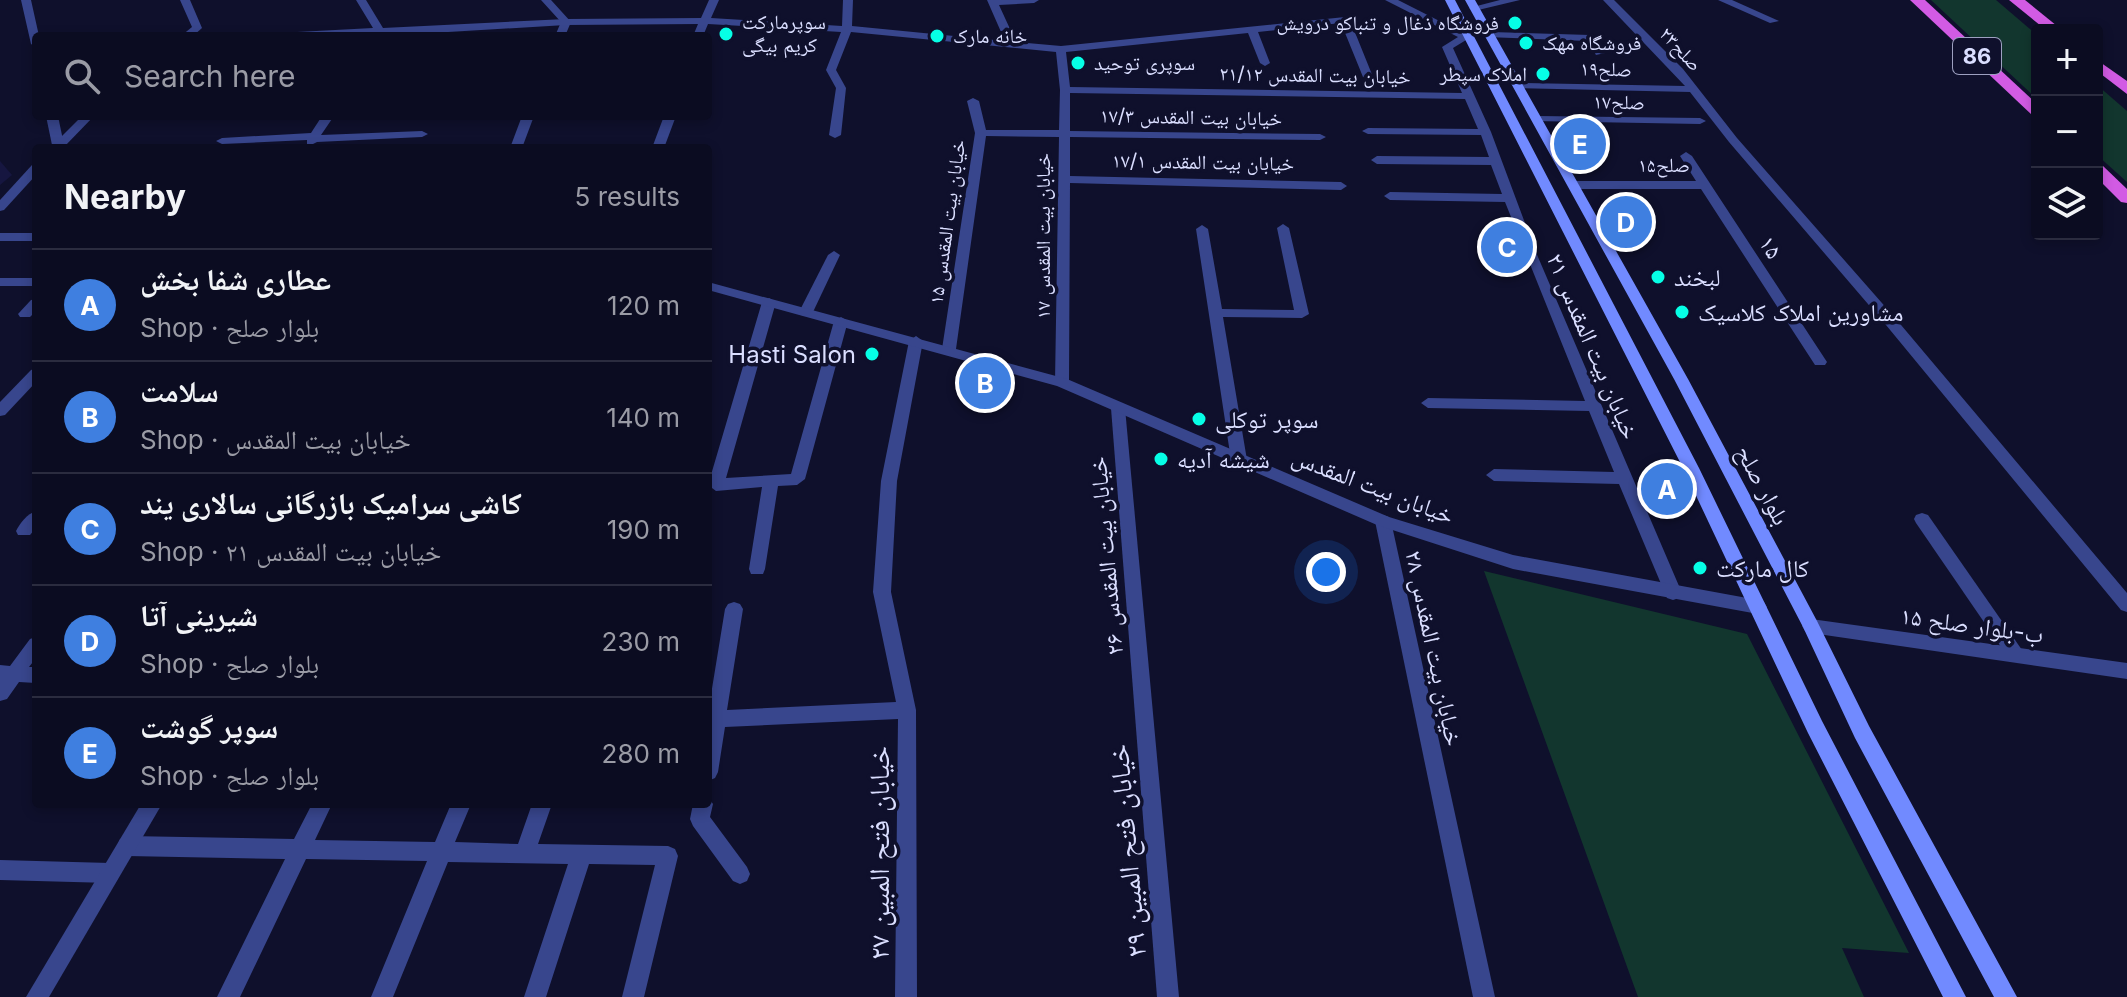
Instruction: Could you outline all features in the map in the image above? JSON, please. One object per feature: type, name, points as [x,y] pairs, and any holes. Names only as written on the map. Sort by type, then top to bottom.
[{"type":"highway","name":"86","points":[[1917,0],[2031,106]]},
{"type":"highway","points":[[2016,0],[2047,24]]},
{"type":"highway","points":[[2103,69],[2127,89]]},
{"type":"highway","points":[[2103,175],[2127,198]]},
{"type":"main road","points":[[1450,0],[1466,37],[1646,380],[1815,727],[1955,997]]},
{"type":"main road","name":"بلوار صلح","points":[[1472,4],[1576,185],[1681,379],[1811,626],[1862,732],[2006,997]]},
{"type":"main road","points":[[1646,380],[1681,379]]},
{"type":"street","points":[[26,0],[33,32]]},
{"type":"street","points":[[185,0],[197,28],[192,32]]},
{"type":"street","points":[[361,0],[378,32]]},
{"type":"street","points":[[546,0],[566,22]]},
{"type":"street","points":[[699,32],[714,0]]},
{"type":"street","points":[[835,135],[841,88],[831,70],[847,29],[848,0]]},
{"type":"street","points":[[1013,46],[993,2],[1034,0]]},
{"type":"street","points":[[1390,0],[1466,37]]},
{"type":"street","points":[[1472,4],[1515,0]]},
{"type":"street","name":"صلح۲۳","points":[[1608,0],[1679,71],[1743,152],[1891,322],[2127,605]]},
{"type":"street","points":[[1723,0],[1774,21]]},
{"type":"street","points":[[396,32],[566,22],[703,21],[847,29],[1061,49],[1345,20],[1368,77]]},
{"type":"street","points":[[562,32],[566,22]]},
{"type":"street","points":[[1252,29],[1265,63]]},
{"type":"street","points":[[1490,35],[1590,38],[1600,53]]},
{"type":"street","name":"خیابان بیت المقدس ۲۱","points":[[1466,37],[1447,47],[1485,132],[1509,198],[1673,593]]},
{"type":"street","name":"خیابان بیت المقدس ۱۷","points":[[1061,49],[1065,90],[1062,382]]},
{"type":"street","name":"صلح۱۹","points":[[1519,86],[1693,89]]},
{"type":"street","name":"خیابان بیت المقدس ۲۱/۱۲","points":[[1065,90],[1469,96]]},
{"type":"street","name":"خیابان بیت المقدس ۱۵","points":[[949,349],[981,133],[973,101]]},
{"type":"street","name":"صلح۱۷","points":[[1537,119],[1700,121]]},
{"type":"street","points":[[53,120],[57,144]]},
{"type":"street","points":[[60,144],[84,120]]},
{"type":"street","points":[[312,141],[325,120]]},
{"type":"street","points":[[518,144],[526,120]]},
{"type":"street","points":[[660,144],[668,120]]},
{"type":"street","points":[[1368,131],[1485,132]]},
{"type":"street","name":"خیابان بیت المقدس ۱۷/۳","points":[[981,133],[1320,137]]},
{"type":"street","points":[[222,141],[312,141],[422,134]]},
{"type":"street","name":"۱۵","points":[[1686,156],[1820,362]]},
{"type":"street","points":[[1377,160],[1496,161]]},
{"type":"street","points":[[0,204],[32,172]]},
{"type":"street","name":"خیابان بیت المقدس ۱۷/۱","points":[[1064,179],[1341,186]]},
{"type":"street","name":"صلح۱۵","points":[[1576,185],[1705,185]]},
{"type":"street","points":[[1390,196],[1509,198]]},
{"type":"street","points":[[1217,313],[1302,314],[1283,228]]},
{"type":"street","points":[[1202,229],[1239,460]]},
{"type":"street","points":[[2,236],[32,237]]},
{"type":"street","points":[[806,312],[834,255]]},
{"type":"street","points":[[0,282],[32,282]]},
{"type":"street","name":"خیابان بیت المقدس","points":[[712,287],[1062,382],[1383,521],[1513,562],[1758,607]]},
{"type":"street","points":[[769,302],[716,485],[797,479],[841,321]]},
{"type":"street","name":"خیابان فتح المبین ۲۷","points":[[906,997],[907,710],[882,592],[889,481],[916,341]]},
{"type":"street","points":[[0,411],[32,377]]},
{"type":"street","points":[[1428,403],[1594,406]]},
{"type":"street","name":"خیابان بیت المقدس ۲۶","points":[[1118,408],[1142,701]]},
{"type":"street","points":[[1494,475],[1625,478]]},
{"type":"street","points":[[757,569],[771,481]]},
{"type":"street","points":[[1922,519],[2016,655]]},
{"type":"street","name":"خیابان بیت المقدس ۲۸","points":[[1383,521],[1484,997]]},
{"type":"street","points":[[24,531],[32,522]]},
{"type":"street","points":[[712,748],[734,609]]},
{"type":"street","name":"۱۵ ب-بلوار صلح","points":[[1811,626],[2127,671]]},
{"type":"street","points":[[0,693],[7,674],[32,648]]},
{"type":"street","points":[[7,674],[32,675]]},
{"type":"street","name":"خیابان فتح المبین ۲۹","points":[[1142,701],[1168,997]]},
{"type":"street","points":[[717,719],[907,710]]},
{"type":"street","points":[[37,997],[150,808]]},
{"type":"street","points":[[228,997],[320,808]]},
{"type":"street","points":[[382,997],[459,808]]},
{"type":"street","points":[[525,853],[541,808]]},
{"type":"street","points":[[702,808],[700,819],[740,874]]},
{"type":"street","points":[[127,846],[668,856],[633,997]]},
{"type":"street","points":[[535,997],[582,854]]},
{"type":"street","points":[[0,870],[110,873]]},
{"type":"green space","points":[[1931,0],[1996,0],[2031,30],[2031,93]]},
{"type":"green space","points":[[2103,90],[2127,111],[2127,182],[2103,160]]},
{"type":"green space","points":[[1484,571],[1747,634],[1909,953],[1842,948],[1864,997],[1638,997]]},
{"type":"place","name":"فروشگاه ذغال و تنباکو درویش","points":[[1515,23]]},
{"type":"place","name":"سوپرمارکت کریم بیگی","points":[[726,34]]},
{"type":"place","name":"خانه مارک","points":[[937,36]]},
{"type":"place","name":"فروشگاه مهک","points":[[1526,43]]},
{"type":"place","name":"سوپری توحید","points":[[1078,63]]},
{"type":"place","name":"املاک سپطر","points":[[1543,74]]},
{"type":"place","name":"سوپر گوشت","points":[[1580,144]]},
{"type":"place","name":"شیرینی آتا","points":[[1626,222]]},
{"type":"place","name":"کاشی سرامیک بازرگانی سالاری یند","points":[[1507,247]]},
{"type":"place","name":"لبخند","points":[[1658,277]]},
{"type":"place","name":"مشاورین املاک کلاسیک","points":[[1682,312]]},
{"type":"place","name":"Hasti Salon","points":[[872,354]]},
{"type":"place","name":"سلامت","points":[[985,383]]},
{"type":"place","name":"سوپر توکلی","points":[[1199,419]]},
{"type":"place","name":"شیشه آدیه","points":[[1161,459]]},
{"type":"place","name":"عطاری شفا بخش","points":[[1667,489]]},
{"type":"place","name":"کال مارکت","points":[[1700,568]]}]
